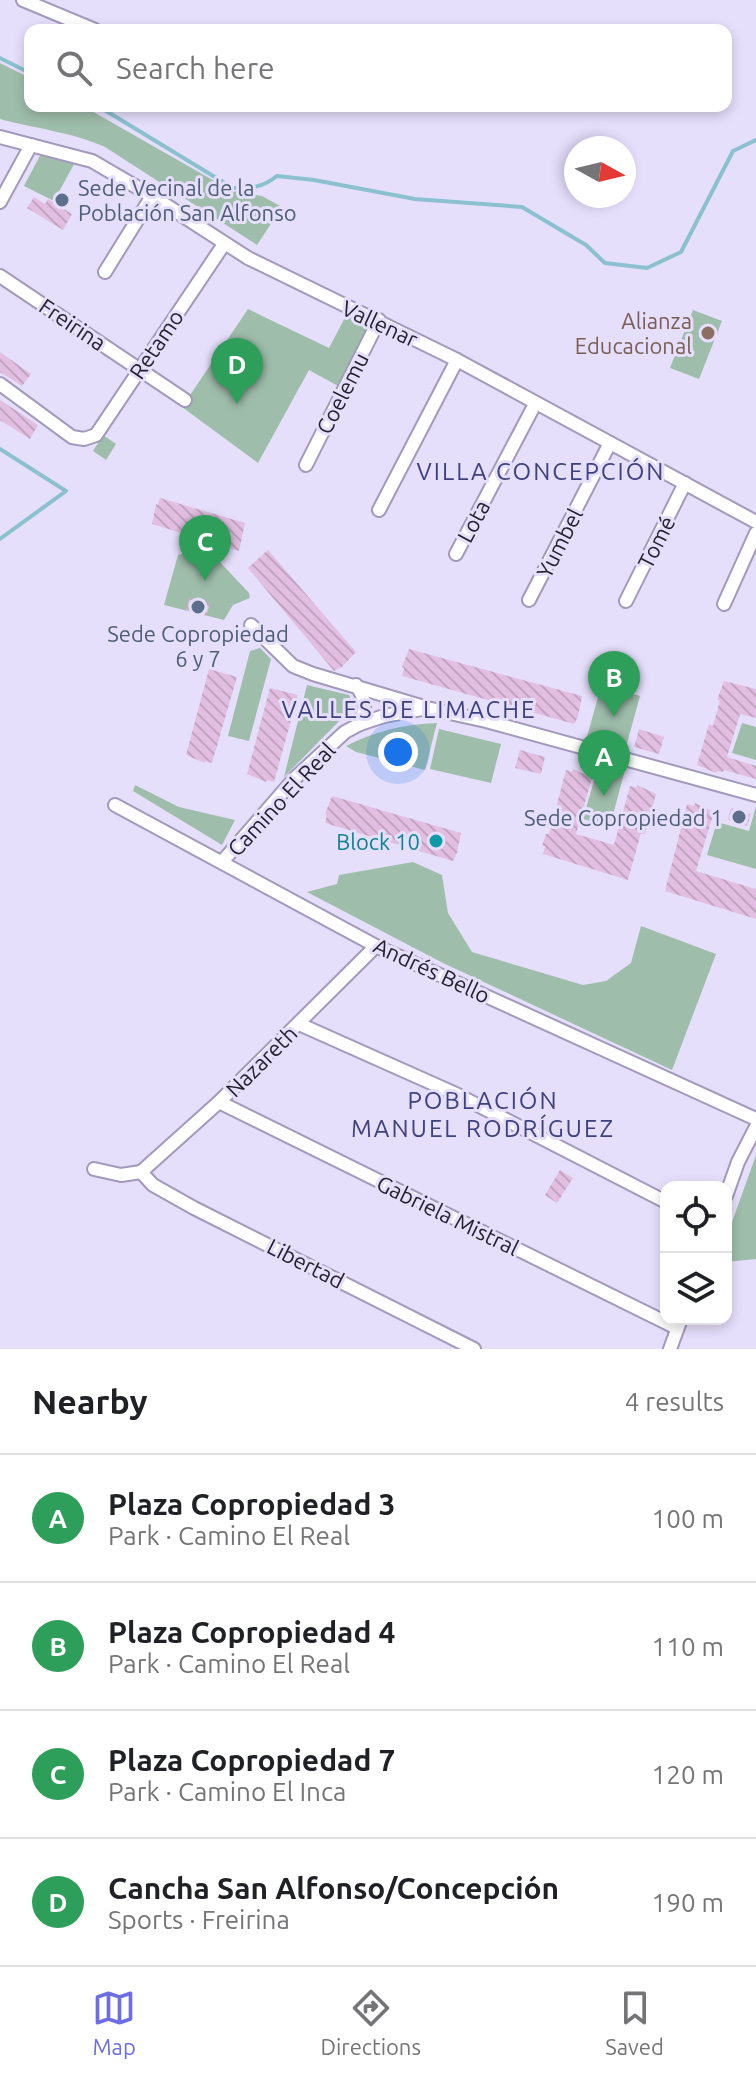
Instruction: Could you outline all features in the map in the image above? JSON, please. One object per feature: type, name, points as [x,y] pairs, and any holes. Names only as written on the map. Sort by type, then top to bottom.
[{"type":"street","points":[[23,0],[81,24]]},
{"type":"street","name":"Vallenar","points":[[0,137],[92,161],[248,258],[457,360],[756,522]]},
{"type":"street","points":[[0,202],[31,145]]},
{"type":"street","points":[[105,272],[152,196]]},
{"type":"street","name":"Retamo","points":[[0,384],[72,437],[84,439],[96,435],[224,244]]},
{"type":"street","name":"Freirina","points":[[0,276],[185,400]]},
{"type":"street","name":"Coelemu","points":[[306,465],[379,320]]},
{"type":"street","points":[[379,510],[457,360]]},
{"type":"street","name":"Lota","points":[[456,554],[535,404]]},
{"type":"street","name":"Yumbel","points":[[529,600],[610,443]]},
{"type":"street","name":"Tomé","points":[[626,601],[685,483]]},
{"type":"street","points":[[724,604],[756,533]]},
{"type":"street","points":[[251,625],[293,666],[427,708]]},
{"type":"street","points":[[356,685],[366,705],[360,724]]},
{"type":"street","name":"Camino El Real","points":[[222,862],[312,760],[345,732],[360,724],[427,708],[486,721],[756,795]]},
{"type":"street","name":"Andrés Bello","points":[[115,805],[376,946],[756,1119]]},
{"type":"street","name":"Nazareth","points":[[141,1172],[219,1102],[376,946]]},
{"type":"street","points":[[299,1024],[456,1094],[660,1199]]},
{"type":"street","name":"Gabriela Mistral","points":[[219,1102],[660,1315]]},
{"type":"street","points":[[731,1181],[756,1127]]},
{"type":"street","points":[[94,1169],[121,1175],[141,1172]]},
{"type":"street","name":"Libertad","points":[[141,1172],[153,1185],[194,1208],[474,1349]]},
{"type":"street","points":[[670,1349],[679,1325]]},
{"type":"green space","points":[[0,63],[24,75],[24,112],[94,112],[232,191],[262,196],[282,207],[257,245],[105,147],[67,134],[0,119]]},
{"type":"green space","points":[[44,148],[79,155],[54,201],[24,186]]},
{"type":"green space","points":[[248,309],[329,348],[349,310],[373,322],[338,386],[309,370],[258,463],[182,407]]},
{"type":"green space","points":[[693,310],[722,321],[699,379],[670,368]]},
{"type":"green space","points":[[103,435],[116,444],[106,460],[93,451]]},
{"type":"green space","points":[[186,553],[218,560],[249,593],[250,598],[233,605],[224,620],[164,605],[178,555]]},
{"type":"green space","points":[[260,648],[271,659],[249,741],[228,736],[250,651]]},
{"type":"green space","points":[[307,685],[349,695],[353,704],[284,777]]},
{"type":"green space","points":[[601,686],[640,696],[626,747],[587,737]]},
{"type":"green space","points":[[437,723],[425,770],[356,752],[346,746],[390,729]]},
{"type":"green space","points":[[742,723],[756,727],[756,760],[732,753]]},
{"type":"green space","points":[[439,729],[501,744],[491,783],[430,769]]},
{"type":"green space","points":[[599,763],[625,770],[610,826],[583,819]]},
{"type":"green space","points":[[135,785],[179,807],[235,820],[222,845],[133,791]]},
{"type":"green space","points":[[756,806],[756,869],[707,855],[717,822],[749,831]]},
{"type":"green space","points":[[413,862],[442,875],[448,913],[472,952],[583,985],[606,981],[631,963],[641,926],[716,954],[672,1070],[443,963],[307,892],[337,884],[339,875]]},
{"type":"green space","points":[[756,1155],[756,1259],[732,1261],[732,1222]]},
{"type":"building","points":[[34,197],[45,204],[48,199],[72,214],[63,230],[27,208]]},
{"type":"building","points":[[0,352],[31,374],[22,386],[0,372]]},
{"type":"building","points":[[0,400],[38,425],[30,439],[0,420]]},
{"type":"building","points":[[160,498],[245,523],[239,551],[152,524]]},
{"type":"building","points":[[268,550],[356,652],[342,667],[334,671],[248,568]]},
{"type":"building","name":"Sede Copropiedad 6 y 7","points":[[190,598],[210,604],[206,616],[186,610]]},
{"type":"building","points":[[409,649],[582,696],[578,717],[574,724],[402,676]]},
{"type":"building","points":[[209,669],[237,677],[212,763],[205,763],[186,755]]},
{"type":"building","points":[[724,681],[756,689],[756,718],[740,714],[727,757],[756,766],[756,779],[724,770],[716,773],[697,765],[709,724],[713,726]]},
{"type":"building","points":[[270,688],[298,695],[274,782],[266,782],[247,774]]},
{"type":"building","points":[[639,729],[664,737],[659,754],[634,747]]},
{"type":"building","points":[[520,750],[545,757],[541,774],[515,768]]},
{"type":"building","points":[[573,769],[592,778],[576,834],[614,845],[630,786],[637,788],[637,785],[656,794],[628,880],[543,854],[545,846],[542,846],[546,834],[549,834],[566,770],[572,772]]},
{"type":"building","points":[[332,796],[461,833],[457,853],[453,861],[325,823]]},
{"type":"building","points":[[695,803],[714,812],[696,871],[756,889],[756,919],[665,891],[687,804],[694,806]]},
{"type":"building","name":"Sede Copropiedad 1","points":[[731,808],[751,814],[747,826],[728,820]]},
{"type":"building","points":[[560,1170],[573,1178],[557,1203],[545,1195]]},
{"type":"waterway","points":[[0,58],[24,70]]},
{"type":"waterway","points":[[108,112],[233,188],[256,186],[277,176],[415,199],[522,207],[586,245],[605,263],[647,268],[681,252],[733,151],[756,140]]},
{"type":"waterway","points":[[0,449],[66,491],[0,539]]},
{"type":"place","name":"Sede Vecinal de la Población San Alfonso","points":[[62,200]]},
{"type":"place","name":"Alianza Educacional","points":[[708,333]]},
{"type":"place","name":"Cancha San Alfonso/Concepción","points":[[237,404]]},
{"type":"place","name":"Plaza Copropiedad 7","points":[[205,581]]},
{"type":"place","name":"Sede Copropiedad 6 y 7","points":[[198,607]]},
{"type":"place","name":"Plaza Copropiedad 4","points":[[614,717]]},
{"type":"place","name":"Plaza Copropiedad 3","points":[[604,796]]},
{"type":"place","name":"Sede Copropiedad 1","points":[[739,817]]},
{"type":"place","name":"Block 10","points":[[436,841]]},
{"type":"district","name":"VILLA CONCEPCIÓN","points":[[541,471]]},
{"type":"district","name":"VALLES DE LIMACHE","points":[[409,709]]},
{"type":"district","name":"POBLACIÓN MANUEL RODRÍGUEZ","points":[[483,1114]]}]
